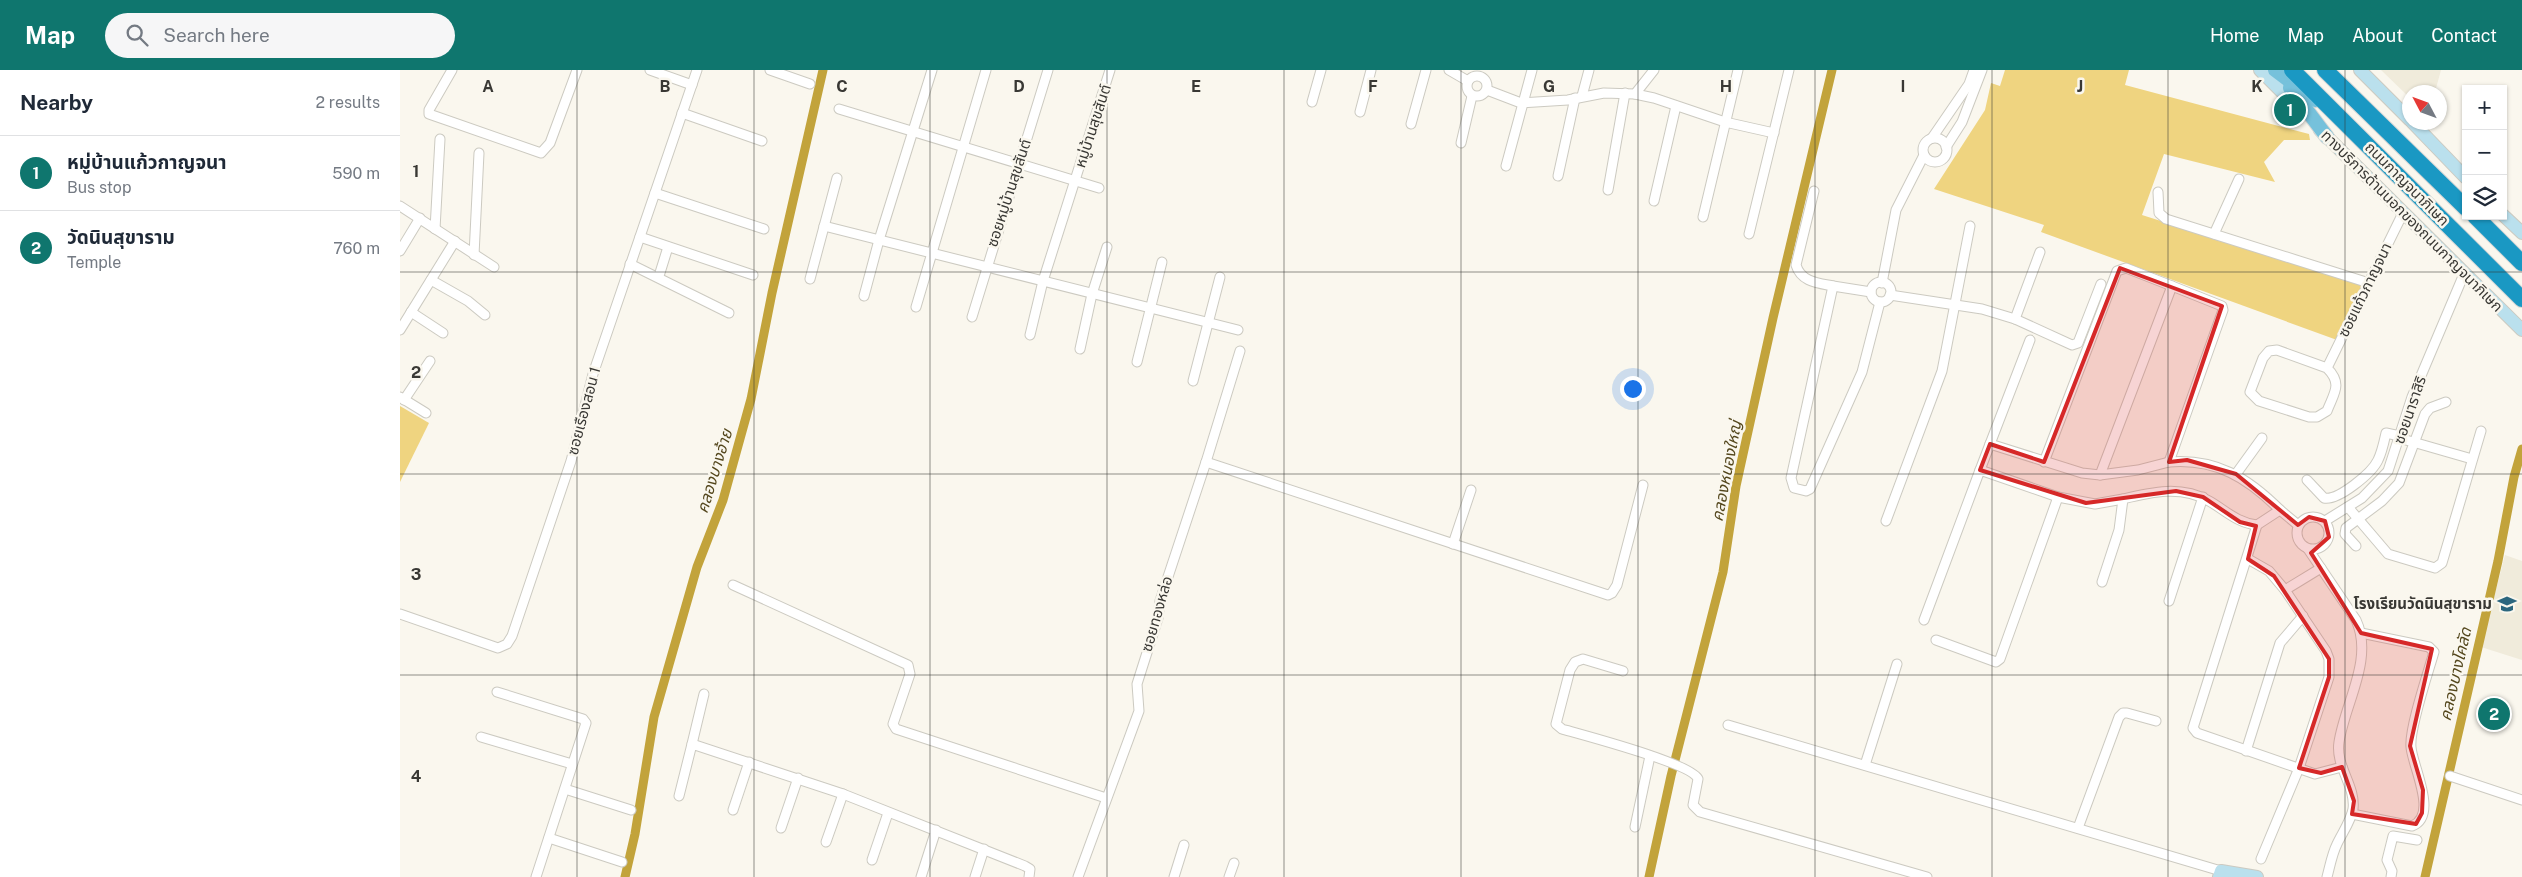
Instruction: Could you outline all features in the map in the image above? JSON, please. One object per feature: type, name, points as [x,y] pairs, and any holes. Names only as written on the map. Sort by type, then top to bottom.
[{"type":"highway","name":"ถนนกาญจนาภิเษก","points":[[2325,70],[2462,204]]},
{"type":"highway","name":"ถนนกาญจนาภิเษก","points":[[2283,72],[2344,121],[2519,296]]},
{"type":"highway","name":"ถนนกาญจนาภิเษก","points":[[2479,220],[2522,263]]},
{"type":"main road","name":"ทางบริการด้านนอกของถนนกาญจนาภิเษก","points":[[2260,70],[2517,325]]},
{"type":"main road","points":[[2360,70],[2402,112]]},
{"type":"main road","points":[[2283,72],[2327,137]]},
{"type":"main road","points":[[2420,130],[2463,175]]},
{"type":"main road","points":[[2507,219],[2522,233]]},
{"type":"main road","points":[[2220,874],[2257,877]]},
{"type":"street","points":[[452,70],[429,114],[541,154],[550,143],[577,70]]},
{"type":"street","points":[[650,70],[692,85]]},
{"type":"street","name":"ซอยเรืองสอน 1","points":[[400,614],[498,648],[506,644],[512,636],[572,461],[593,374],[697,70]]},
{"type":"street","points":[[770,70],[810,84]]},
{"type":"street","points":[[864,296],[879,240],[932,70]]},
{"type":"street","points":[[916,307],[986,70]]},
{"type":"street","name":"ซอยหมู่บ้านสุขสันต์","points":[[972,317],[1048,70]]},
{"type":"street","name":"หมู่บ้านสุขสันต์","points":[[1030,335],[1043,281],[1110,70]]},
{"type":"street","points":[[1312,102],[1321,70]]},
{"type":"street","points":[[1360,112],[1371,70]]},
{"type":"street","points":[[1411,124],[1426,70]]},
{"type":"street","points":[[1449,70],[1468,81]]},
{"type":"street","points":[[1506,166],[1521,103],[1532,70]]},
{"type":"street","points":[[1558,176],[1578,97],[1589,70]]},
{"type":"street","points":[[1608,190],[1630,94],[1654,70]]},
{"type":"street","points":[[1703,217],[1738,70]]},
{"type":"street","points":[[1749,234],[1789,70]]},
{"type":"street","points":[[1472,96],[1466,88],[1468,81],[1473,76],[1481,73],[1487,83],[1487,90]]},
{"type":"street","points":[[1882,283],[1891,226],[1896,210],[1924,155],[1924,145],[1932,138],[1977,73]]},
{"type":"street","points":[[1946,147],[1962,122],[1977,73]]},
{"type":"street","points":[[1472,96],[1479,96],[1487,90]]},
{"type":"street","points":[[1487,90],[1521,103],[1604,93],[1630,94],[1654,98],[1725,122],[1774,133]]},
{"type":"street","points":[[1461,143],[1472,96]]},
{"type":"street","points":[[1654,202],[1676,106]]},
{"type":"street","name":"หมู่บ้านสุขสันต์","points":[[839,109],[912,133],[1099,188]]},
{"type":"street","points":[[682,114],[762,141]]},
{"type":"street","points":[[1924,155],[1928,159],[1938,161],[1946,155],[1946,147],[1942,140],[1932,138]]},
{"type":"street","points":[[435,229],[440,140]]},
{"type":"street","points":[[474,255],[479,153]]},
{"type":"street","points":[[810,279],[838,178]]},
{"type":"street","points":[[2214,234],[2239,179]]},
{"type":"street","points":[[1814,191],[1796,265],[1798,272],[1808,280],[1871,292]]},
{"type":"street","points":[[2158,192],[2158,208],[2162,216],[2369,283]]},
{"type":"street","points":[[655,193],[764,228]]},
{"type":"street","points":[[400,206],[494,267]]},
{"type":"street","name":"ซอยแก้วกาญจนา","points":[[2327,368],[2403,213]]},
{"type":"street","points":[[400,250],[420,218]]},
{"type":"street","points":[[824,226],[1238,330]]},
{"type":"street","points":[[1886,521],[1942,371],[1970,226]]},
{"type":"street","points":[[640,237],[753,275]]},
{"type":"street","points":[[400,330],[455,241]]},
{"type":"street","points":[[659,276],[668,247]]},
{"type":"street","points":[[1080,349],[1092,294],[1107,247]]},
{"type":"street","points":[[2015,319],[2040,252]]},
{"type":"street","points":[[1137,362],[1162,262]]},
{"type":"street","points":[[630,264],[659,276],[729,313]]},
{"type":"street","points":[[2044,462],[2117,271],[2120,268],[2126,268],[2222,306],[2223,310],[2169,462]]},
{"type":"street","name":"ซอยนาราสิริ","points":[[2298,525],[2308,517],[2314,516],[2324,521],[2348,507],[2367,494],[2388,471],[2412,397],[2464,274]]},
{"type":"street","points":[[1193,380],[1220,277]]},
{"type":"street","points":[[431,280],[468,301],[485,315]]},
{"type":"street","points":[[1882,283],[1890,288],[1890,295],[1886,300],[1880,302],[1874,300],[1871,292],[1876,284],[1882,283]]},
{"type":"street","points":[[1890,295],[1955,304],[2015,319],[2070,345],[2074,345],[2078,343],[2101,284]]},
{"type":"street","points":[[1833,286],[1791,478],[1794,488],[1806,491],[1810,489],[1862,372],[1880,302]]},
{"type":"street","points":[[2100,475],[2172,286]]},
{"type":"street","points":[[411,312],[443,333]]},
{"type":"street","points":[[1924,620],[2030,340]]},
{"type":"street","points":[[2276,350],[2327,368],[2335,376],[2337,385],[2327,411],[2317,417],[2309,417],[2258,401],[2250,392],[2263,358],[2269,351],[2276,350]]},
{"type":"street","name":"ซอยทองหล่อ","points":[[1078,877],[1139,711],[1137,684],[1143,661],[1158,618],[1160,601],[1178,542],[1206,462],[1240,351]]},
{"type":"street","points":[[426,413],[402,398],[430,361]]},
{"type":"street","points":[[2356,546],[2344,531],[2358,518],[2382,501],[2399,484],[2425,414],[2430,408],[2446,402]]},
{"type":"street","points":[[2348,507],[2388,554],[2434,568],[2439,566],[2442,563],[2481,431]]},
{"type":"street","points":[[2307,480],[2324,498],[2336,496],[2363,478],[2372,469],[2378,461],[2386,433],[2472,459]]},
{"type":"street","points":[[2236,474],[2262,438]]},
{"type":"street","points":[[1990,444],[2082,473],[2100,475],[2138,470],[2169,462],[2187,460],[2236,474],[2260,490],[2298,525],[2297,539],[2308,549],[2321,568],[2356,620],[2361,633],[2362,657],[2338,744],[2342,767],[2354,800],[2352,814],[2336,845],[2327,877]]},
{"type":"street","points":[[1206,462],[1608,595],[1612,593],[1617,585],[1643,486]]},
{"type":"street","points":[[1980,470],[2058,497],[2094,504],[2166,490],[2176,490],[2203,498],[2240,522],[2257,524],[2280,510]]},
{"type":"street","points":[[1453,544],[1471,490]]},
{"type":"street","points":[[1936,640],[1990,662],[1996,662],[2000,659],[2058,497]]},
{"type":"street","points":[[2168,602],[2203,498]]},
{"type":"street","points":[[2102,582],[2119,530],[2123,499]]},
{"type":"street","points":[[2308,549],[2318,549],[2326,542],[2329,532],[2324,521]]},
{"type":"street","points":[[2257,524],[2248,559],[2193,728],[2196,733],[2246,751],[2321,774],[2342,767]]},
{"type":"street","points":[[2248,559],[2269,571],[2284,590],[2326,651],[2330,666],[2329,676],[2299,768],[2261,859]]},
{"type":"street","points":[[2284,590],[2321,568]]},
{"type":"street","points":[[733,585],[908,665],[910,674],[893,724],[896,729],[1106,798]]},
{"type":"street","points":[[2246,751],[2280,644],[2303,616]]},
{"type":"street","points":[[2352,814],[2412,826],[2420,821],[2423,790],[2410,746],[2434,652],[2429,647],[2361,633]]},
{"type":"street","points":[[1623,671],[1583,659],[1574,662],[1555,723],[1562,729],[1666,761],[1697,777],[1693,805],[1697,810],[1927,877]]},
{"type":"street","points":[[1865,765],[1896,664]]},
{"type":"street","points":[[497,692],[583,719],[586,726],[536,877]]},
{"type":"street","points":[[679,796],[704,694]]},
{"type":"street","points":[[2078,828],[2119,717],[2123,713],[2127,713],[2156,720]]},
{"type":"street","points":[[1728,725],[2078,828],[2220,874]]},
{"type":"street","points":[[481,737],[572,764]]},
{"type":"street","points":[[692,744],[798,778],[936,830],[1030,869],[1029,877]]},
{"type":"street","points":[[1635,827],[1650,756]]},
{"type":"street","points":[[733,810],[749,762]]},
{"type":"street","points":[[2450,776],[2522,800]]},
{"type":"street","points":[[781,828],[798,778]]},
{"type":"street","points":[[565,789],[631,810]]},
{"type":"street","points":[[826,842],[843,794]]},
{"type":"street","points":[[872,860],[888,813]]},
{"type":"street","points":[[921,877],[936,830]]},
{"type":"street","points":[[2391,877],[2392,871],[2387,860],[2393,836],[2417,840]]},
{"type":"street","points":[[549,838],[622,862]]},
{"type":"street","points":[[1174,877],[1184,845]]},
{"type":"street","points":[[975,877],[984,849]]},
{"type":"street","points":[[1229,877],[1234,863]]},
{"type":"highlighted area","points":[[2120,268],[2222,306],[2169,462],[2187,460],[2236,474],[2298,525],[2309,517],[2325,521],[2329,537],[2311,553],[2361,633],[2432,649],[2410,746],[2423,790],[2422,813],[2416,824],[2352,814],[2354,801],[2342,767],[2321,773],[2299,768],[2329,677],[2329,659],[2274,576],[2248,559],[2256,526],[2240,522],[2203,497],[2176,491],[2086,503],[1980,470],[1990,444],[2044,462]]},
{"type":"shaded area","points":[[2005,70],[2129,70],[2125,85],[2309,134],[2310,140],[2284,140],[2264,162],[2275,182],[2164,154],[2142,215],[2362,285],[2337,340],[2041,232],[2044,225],[1934,189],[1985,110],[1991,83],[2000,86]]},
{"type":"shaded area","points":[[2381,70],[2441,70],[2437,85],[2402,85],[2402,90]]},
{"type":"shaded area","points":[[400,406],[429,423],[400,482]]},
{"type":"shaded area","name":"โรงเรียนวัดนินสุขาราม","points":[[2505,555],[2522,561],[2522,660],[2481,647]]},
{"type":"waterway","name":"คลองบางอ้าย","points":[[625,877],[635,834],[654,717],[697,567],[723,500],[751,399],[772,293],[823,70]]},
{"type":"waterway","name":"คลองหนองใหญ่","points":[[1649,877],[1671,776],[1723,572],[1736,486],[1773,318],[1832,70]]},
{"type":"waterway","name":"คลองบางโคลัด","points":[[2425,877],[2498,561],[2514,477],[2522,449]]},
{"type":"place","name":"หมู่บ้านแก้วกาญจนา","points":[[2290,110]]},
{"type":"place","name":"โรงเรียนวัดนินสุขาราม","points":[[2507,604]]},
{"type":"place","name":"วัดนินสุขาราม","points":[[2494,714]]}]
